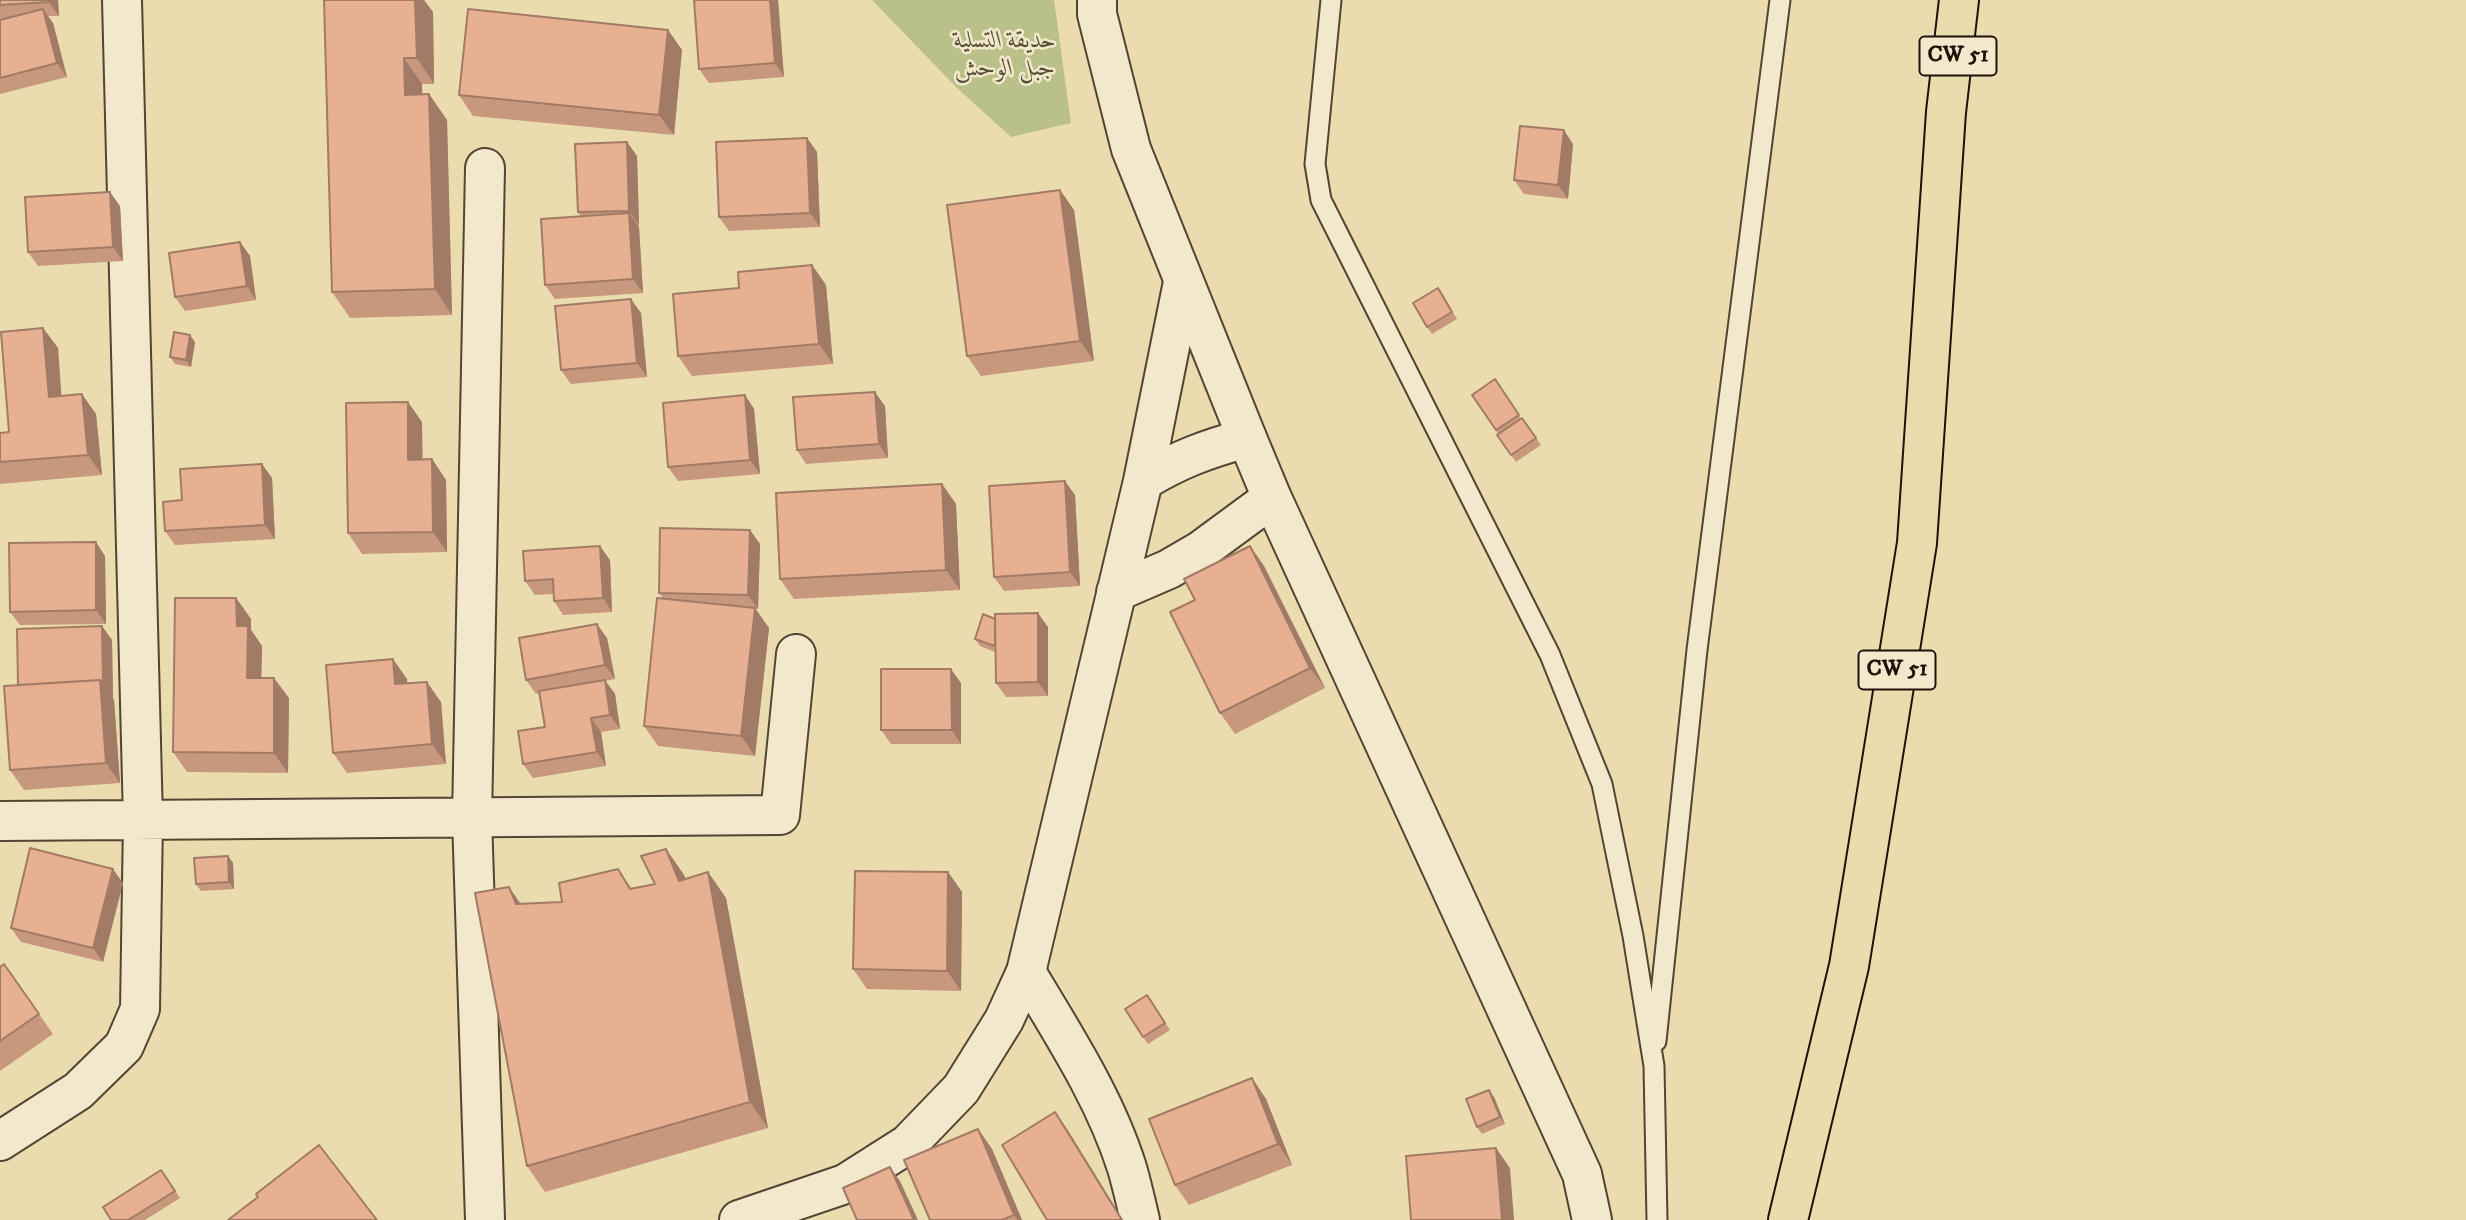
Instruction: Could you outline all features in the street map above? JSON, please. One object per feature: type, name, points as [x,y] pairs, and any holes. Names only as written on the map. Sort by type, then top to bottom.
[{"type":"main road","name":"CW 51","points":[[1788,1220],[1849,966],[1917,543],[1946,112],[1959,0]]},
{"type":"main road","name":"CW 51","points":[[1946,112],[1970,0]]},
{"type":"street","points":[[0,1141],[78,1090],[124,1046],[140,1009],[143,820],[122,0]]},
{"type":"street","points":[[1097,0],[1097,14],[1131,149],[1183,282],[1272,498],[1582,1174],[1592,1220]]},
{"type":"street","points":[[485,168],[472,817],[485,1220]]},
{"type":"street","points":[[739,1220],[845,1184],[908,1144],[961,1089],[1004,1020],[1026,972],[1143,481],[1183,282]]},
{"type":"street","points":[[1143,481],[1171,463],[1247,438]]},
{"type":"street","points":[[1116,592],[1169,569],[1200,551],[1272,498]]},
{"type":"street","points":[[0,821],[780,815],[796,654]]},
{"type":"street","points":[[1026,972],[1098,1099],[1127,1167],[1140,1220]]},
{"type":"lane","points":[[1331,0],[1315,164],[1321,200],[1550,655],[1602,784],[1633,936],[1654,1066]]},
{"type":"lane","points":[[1657,1220],[1654,1066],[1697,650],[1780,0]]},
{"type":"green space","name":"حديقة التسلية جبل الوحش","points":[[872,0],[1054,0],[1071,123],[1011,137],[956,87]]},
{"type":"building","points":[[0,0],[49,0],[49,2],[0,5]]},
{"type":"building","points":[[324,0],[415,0],[417,58],[404,58],[405,95],[429,94],[435,289],[332,292]]},
{"type":"building","points":[[694,0],[770,0],[775,63],[699,69]]},
{"type":"building","points":[[43,9],[57,63],[0,78],[0,20]]},
{"type":"building","points":[[468,9],[668,30],[659,115],[459,95]]},
{"type":"building","points":[[1520,126],[1564,130],[1558,185],[1514,180]]},
{"type":"building","points":[[807,138],[810,213],[719,217],[716,142]]},
{"type":"building","points":[[627,142],[629,211],[578,212],[575,144]]},
{"type":"building","points":[[1060,190],[1080,341],[967,356],[947,205]]},
{"type":"building","points":[[110,192],[113,247],[28,252],[25,197]]},
{"type":"building","points":[[629,213],[633,279],[545,285],[541,219]]},
{"type":"building","points":[[240,242],[247,286],[175,297],[169,253]]},
{"type":"building","points":[[812,265],[819,344],[678,356],[673,294],[739,288],[738,272]]},
{"type":"building","points":[[1438,288],[1452,312],[1427,327],[1413,303]]},
{"type":"building","points":[[631,299],[637,363],[561,370],[555,306]]},
{"type":"building","points":[[43,328],[49,397],[82,394],[88,455],[0,462],[0,433],[9,432],[1,332]]},
{"type":"building","points":[[174,332],[190,335],[186,360],[170,357]]},
{"type":"building","points":[[1495,379],[1519,415],[1496,430],[1472,395]]},
{"type":"building","points":[[875,392],[879,444],[797,450],[793,397]]},
{"type":"building","points":[[745,395],[750,460],[668,467],[663,403]]},
{"type":"building","points":[[408,402],[408,460],[432,459],[433,532],[348,533],[346,403]]},
{"type":"building","points":[[1522,418],[1536,438],[1511,455],[1497,435]]},
{"type":"building","points":[[262,464],[265,525],[165,531],[163,502],[182,500],[180,469]]},
{"type":"building","points":[[1065,481],[1070,572],[994,577],[989,486]]},
{"type":"building","points":[[942,484],[946,570],[780,579],[776,493]]},
{"type":"building","points":[[660,528],[750,530],[748,595],[659,593]]},
{"type":"building","points":[[96,542],[96,610],[10,612],[9,543]]},
{"type":"building","points":[[600,546],[603,598],[554,601],[553,579],[525,581],[523,551]]},
{"type":"building","points":[[1250,546],[1310,668],[1220,713],[1170,612],[1195,600],[1184,579]]},
{"type":"building","points":[[175,598],[236,598],[237,626],[248,626],[247,678],[274,678],[274,753],[173,752]]},
{"type":"building","points":[[657,598],[755,608],[741,736],[644,726]]},
{"type":"building","points":[[1038,613],[1038,682],[996,683],[995,614]]},
{"type":"building","points":[[983,614],[995,619],[995,646],[975,639]]},
{"type":"building","points":[[597,624],[605,665],[526,680],[519,638]]},
{"type":"building","points":[[102,626],[103,684],[100,680],[18,685],[17,629]]},
{"type":"building","points":[[393,659],[395,684],[427,682],[432,744],[333,753],[326,665]]},
{"type":"building","points":[[881,669],[951,669],[952,730],[881,730]]},
{"type":"building","points":[[100,680],[106,763],[10,770],[4,686]]},
{"type":"building","points":[[605,680],[610,715],[591,718],[597,752],[523,764],[518,731],[545,727],[539,691]]},
{"type":"building","points":[[30,848],[113,869],[93,948],[11,928]]},
{"type":"building","points":[[666,849],[679,881],[708,872],[750,1102],[527,1166],[475,893],[509,887],[516,904],[562,902],[559,883],[618,869],[630,889],[655,884],[641,856]]},
{"type":"building","points":[[228,856],[229,882],[196,884],[194,858]]},
{"type":"building","points":[[855,871],[948,872],[947,971],[853,969]]},
{"type":"building","points":[[4,964],[39,1014],[0,1041],[0,967]]},
{"type":"building","points":[[1147,995],[1165,1023],[1143,1037],[1125,1009]]},
{"type":"building","points":[[1252,1078],[1278,1144],[1175,1185],[1149,1119]]},
{"type":"building","points":[[1489,1090],[1500,1117],[1477,1127],[1466,1099]]},
{"type":"building","points":[[1055,1112],[1122,1220],[1047,1220],[1002,1145]]},
{"type":"building","points":[[978,1129],[1014,1215],[1002,1220],[930,1220],[904,1160]]},
{"type":"building","points":[[319,1145],[377,1220],[228,1220],[258,1197],[256,1194]]},
{"type":"building","points":[[1496,1148],[1502,1220],[1411,1220],[1406,1156]]},
{"type":"building","points":[[890,1167],[914,1220],[857,1220],[843,1188]]},
{"type":"building","points":[[161,1170],[175,1191],[128,1220],[111,1220],[103,1207]]}]
